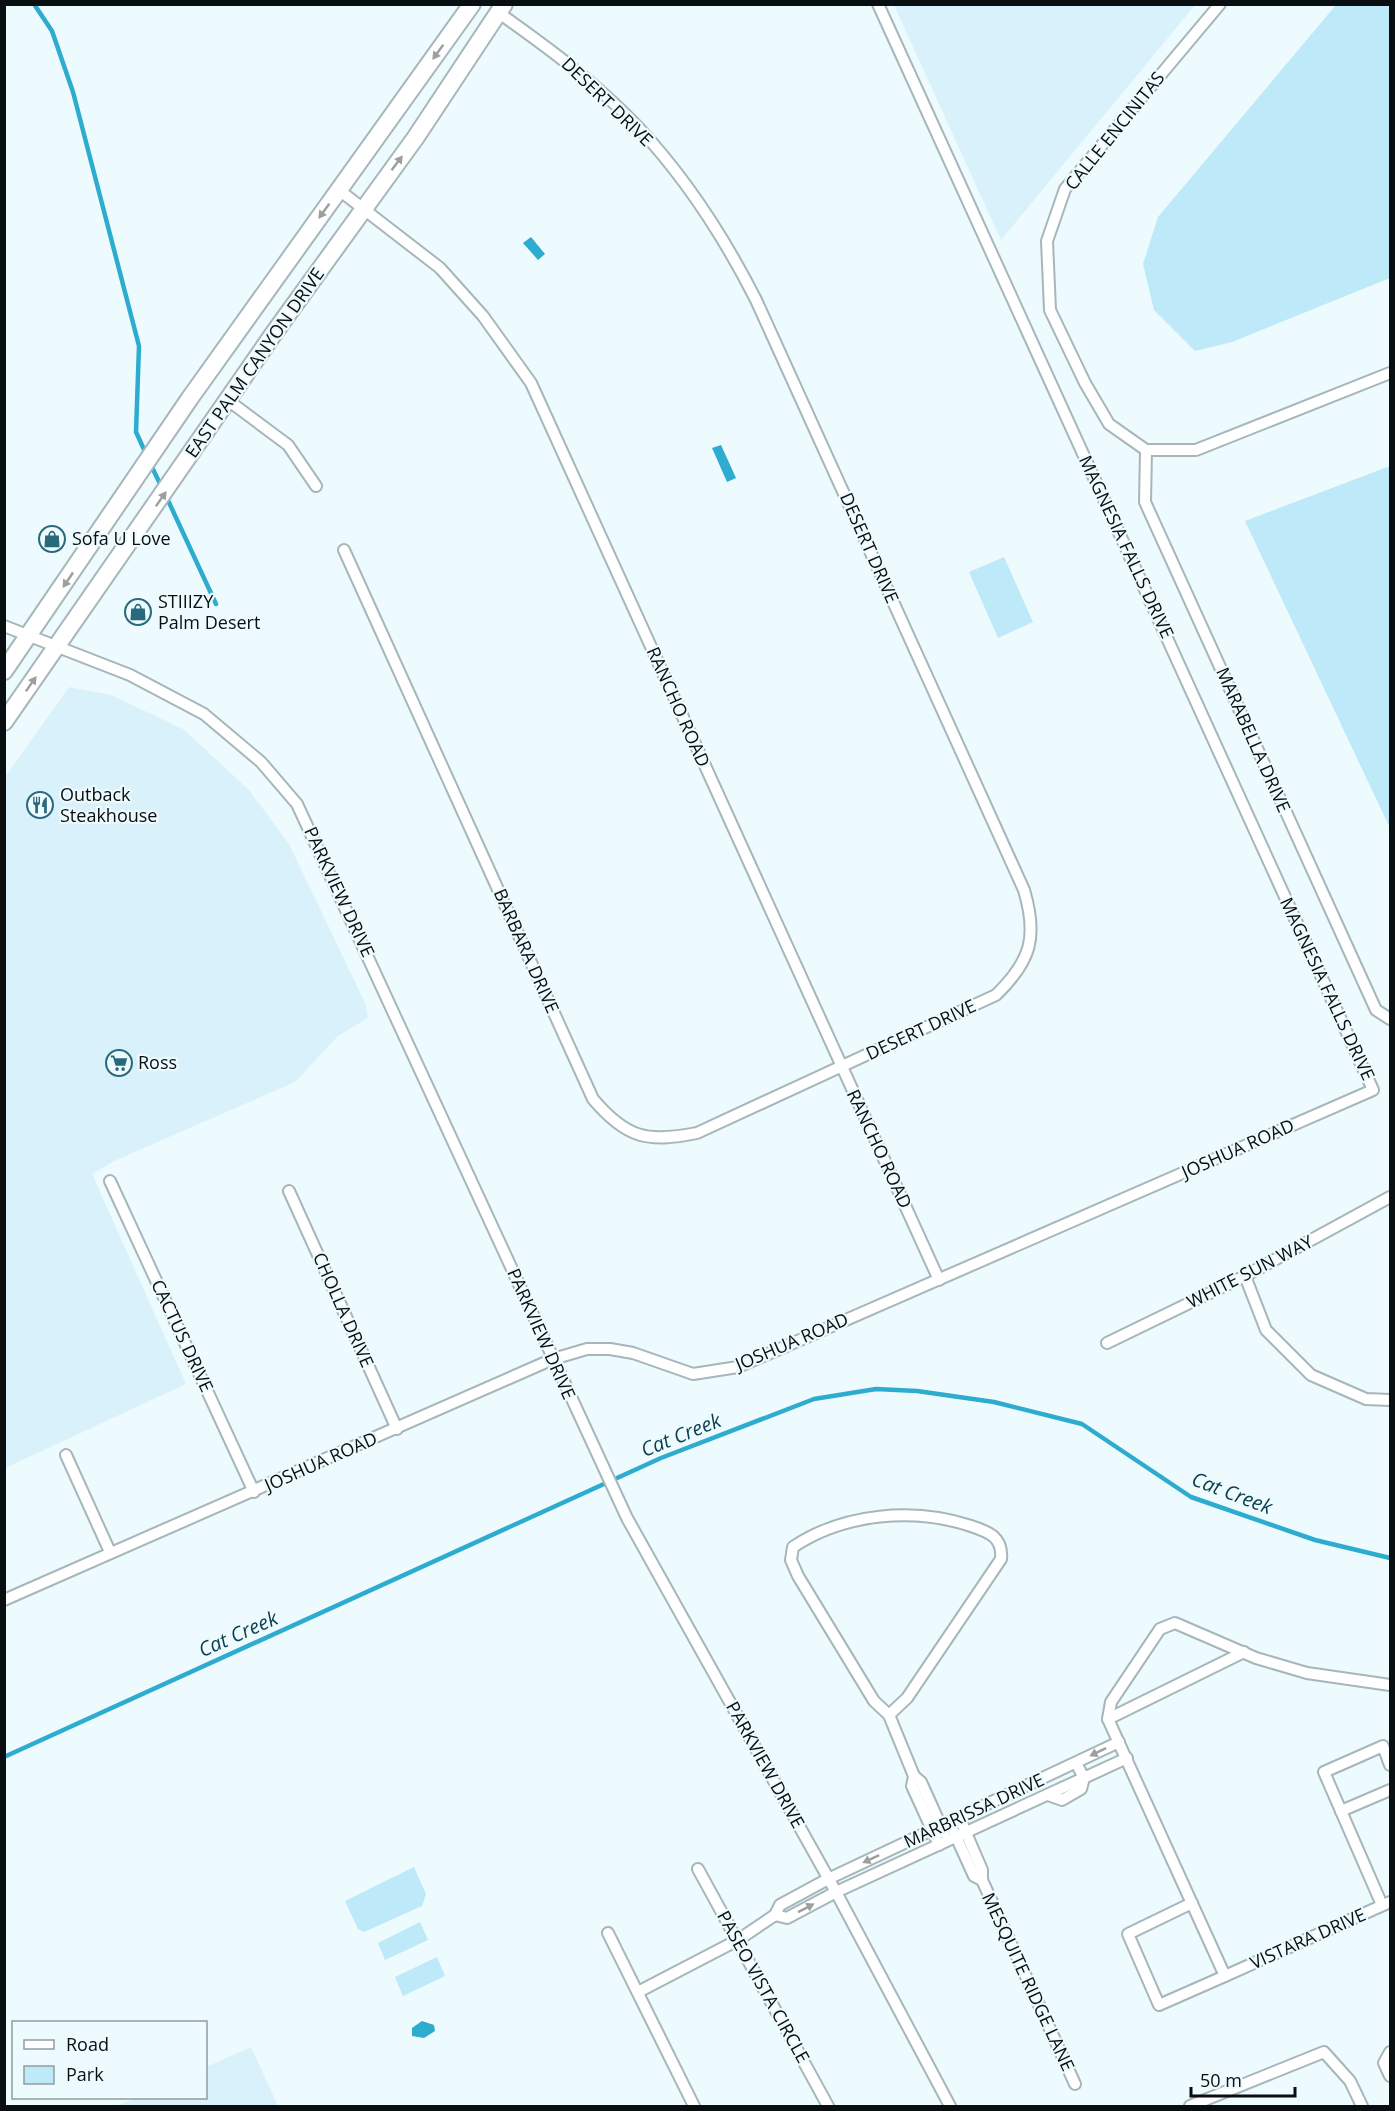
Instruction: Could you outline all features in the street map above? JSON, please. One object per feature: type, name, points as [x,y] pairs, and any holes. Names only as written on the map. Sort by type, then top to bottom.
[{"type":"main road","name":"EAST PALM CANYON DRIVE","points":[[4,671],[190,399],[472,4]]},
{"type":"main road","name":"EAST PALM CANYON DRIVE","points":[[4,722],[362,210],[416,137],[501,9]]},
{"type":"street","name":"MAGNESIA FALLS DRIVE","points":[[878,4],[1373,1090]]},
{"type":"street","name":"CALLE ENCINITAS","points":[[1146,450],[1109,424],[1085,383],[1050,310],[1047,241],[1065,189],[1220,4]]},
{"type":"street","name":"DESERT DRIVE","points":[[501,9],[559,56],[637,126],[691,191],[729,247],[756,300],[1024,890],[1032,918],[1029,947],[1016,976],[996,995],[841,1066]]},
{"type":"street","name":"RANCHO ROAD","points":[[339,190],[440,268],[483,316],[531,383],[939,1280]]},
{"type":"street","points":[[1146,450],[1196,450],[1390,374]]},
{"type":"street","points":[[229,401],[288,445],[316,486]]},
{"type":"street","name":"MARABELLA DRIVE","points":[[1146,450],[1145,502],[1376,1010],[1390,1019]]},
{"type":"street","name":"BARBARA DRIVE","points":[[344,550],[593,1099],[611,1121],[638,1136],[669,1139],[696,1133],[841,1066]]},
{"type":"street","name":"PARKVIEW DRIVE","points":[[4,626],[130,675],[204,714],[261,762],[297,804],[627,1518],[836,1892],[950,2106]]},
{"type":"street","name":"JOSHUA ROAD","points":[[4,1600],[553,1359],[587,1349],[609,1349],[633,1353],[693,1374],[728,1369],[939,1280],[1373,1090]]},
{"type":"street","name":"CACTUS DRIVE","points":[[110,1181],[254,1492]]},
{"type":"street","name":"CHOLLA DRIVE","points":[[289,1191],[397,1429]]},
{"type":"street","name":"WHITE SUN WAY","points":[[1107,1343],[1245,1276],[1390,1197]]},
{"type":"street","points":[[1245,1276],[1266,1330],[1311,1375],[1366,1399],[1390,1400]]},
{"type":"street","points":[[66,1455],[110,1552]]},
{"type":"street","points":[[889,1715],[907,1698],[1001,1559],[1002,1547],[998,1539],[989,1532],[952,1520],[917,1514],[881,1516],[810,1536],[793,1547],[791,1560],[798,1576],[874,1701],[889,1715],[914,1776],[921,1782],[925,1803],[946,1825],[952,1839]]},
{"type":"street","points":[[1225,1976],[1108,1719],[1111,1702],[1160,1629],[1167,1624],[1185,1625],[1244,1652],[1307,1673],[1390,1685]]},
{"type":"street","points":[[1108,1719],[1244,1652]]},
{"type":"street","name":"MARBRISSA DRIVE","points":[[638,1992],[738,1940],[775,1915],[780,1905],[828,1879],[1119,1742]]},
{"type":"street","points":[[1386,1903],[1324,1772],[1383,1746],[1390,1765]]},
{"type":"street","name":"MARBRISSA DRIVE","points":[[775,1915],[787,1918],[836,1892],[1127,1758]]},
{"type":"street","points":[[1076,1763],[1084,1778]]},
{"type":"street","points":[[1023,1788],[1029,1804]]},
{"type":"street","points":[[1341,1811],[1390,1790]]},
{"type":"street","name":"MESQUITE RIDGE LANE","points":[[946,1825],[952,1839],[971,1857],[974,1876],[982,1880],[1075,2084]]},
{"type":"street","name":"PASEO VISTA CIRCLE","points":[[698,1869],[828,2106]]},
{"type":"street","name":"VISTARA DRIVE","points":[[1192,1903],[1128,1934],[1159,2005],[1386,1903]]},
{"type":"street","points":[[608,1933],[694,2106]]},
{"type":"street","points":[[1190,2106],[1324,2052],[1350,2081],[1362,2106]]},
{"type":"street","points":[[1390,2052],[1384,2063],[1390,2076]]},
{"type":"shaded area","points":[[894,5],[1195,5],[1001,240]]},
{"type":"shaded area","points":[[69,687],[111,695],[183,729],[249,790],[289,844],[366,1005],[368,1018],[338,1036],[295,1082],[114,1161],[92,1174],[186,1384],[5,1468],[5,777]]},
{"type":"shaded area","points":[[251,2047],[278,2106],[116,2106],[134,2099],[207,2099],[207,2067]]},
{"type":"green space","points":[[1336,5],[1390,5],[1390,278],[1232,342],[1195,351],[1154,310],[1143,264],[1158,217]]},
{"type":"green space","points":[[1390,466],[1390,828],[1245,521]]},
{"type":"green space","points":[[1004,557],[1033,622],[998,638],[969,572]]},
{"type":"green space","points":[[414,1867],[426,1894],[422,1906],[364,1932],[358,1929],[345,1901]]},
{"type":"green space","points":[[420,1922],[428,1940],[385,1960],[378,1943]]},
{"type":"green space","points":[[437,1957],[445,1976],[403,1996],[395,1977]]},
{"type":"water","points":[[531,237],[545,254],[538,260],[523,243]]},
{"type":"water","points":[[721,445],[736,478],[727,482],[712,448]]},
{"type":"water","points":[[422,2021],[434,2025],[435,2031],[424,2038],[412,2036],[412,2028]]},
{"type":"waterway","points":[[34,4],[52,31],[73,92],[139,346],[136,432],[147,456]]},
{"type":"waterway","points":[[150,463],[162,488]]},
{"type":"waterway","points":[[166,496],[216,604]]},
{"type":"waterway","name":"Cat Creek","points":[[4,1757],[661,1458],[814,1399],[876,1389],[917,1391],[994,1402],[1082,1424],[1191,1497],[1315,1540],[1390,1558]]},
{"type":"place","name":"Sofa U Love","points":[[52,539]]},
{"type":"place","name":"STIIIZY Palm Desert","points":[[138,612]]},
{"type":"place","name":"Outback Steakhouse","points":[[40,805]]},
{"type":"place","name":"Ross","points":[[119,1063]]}]
